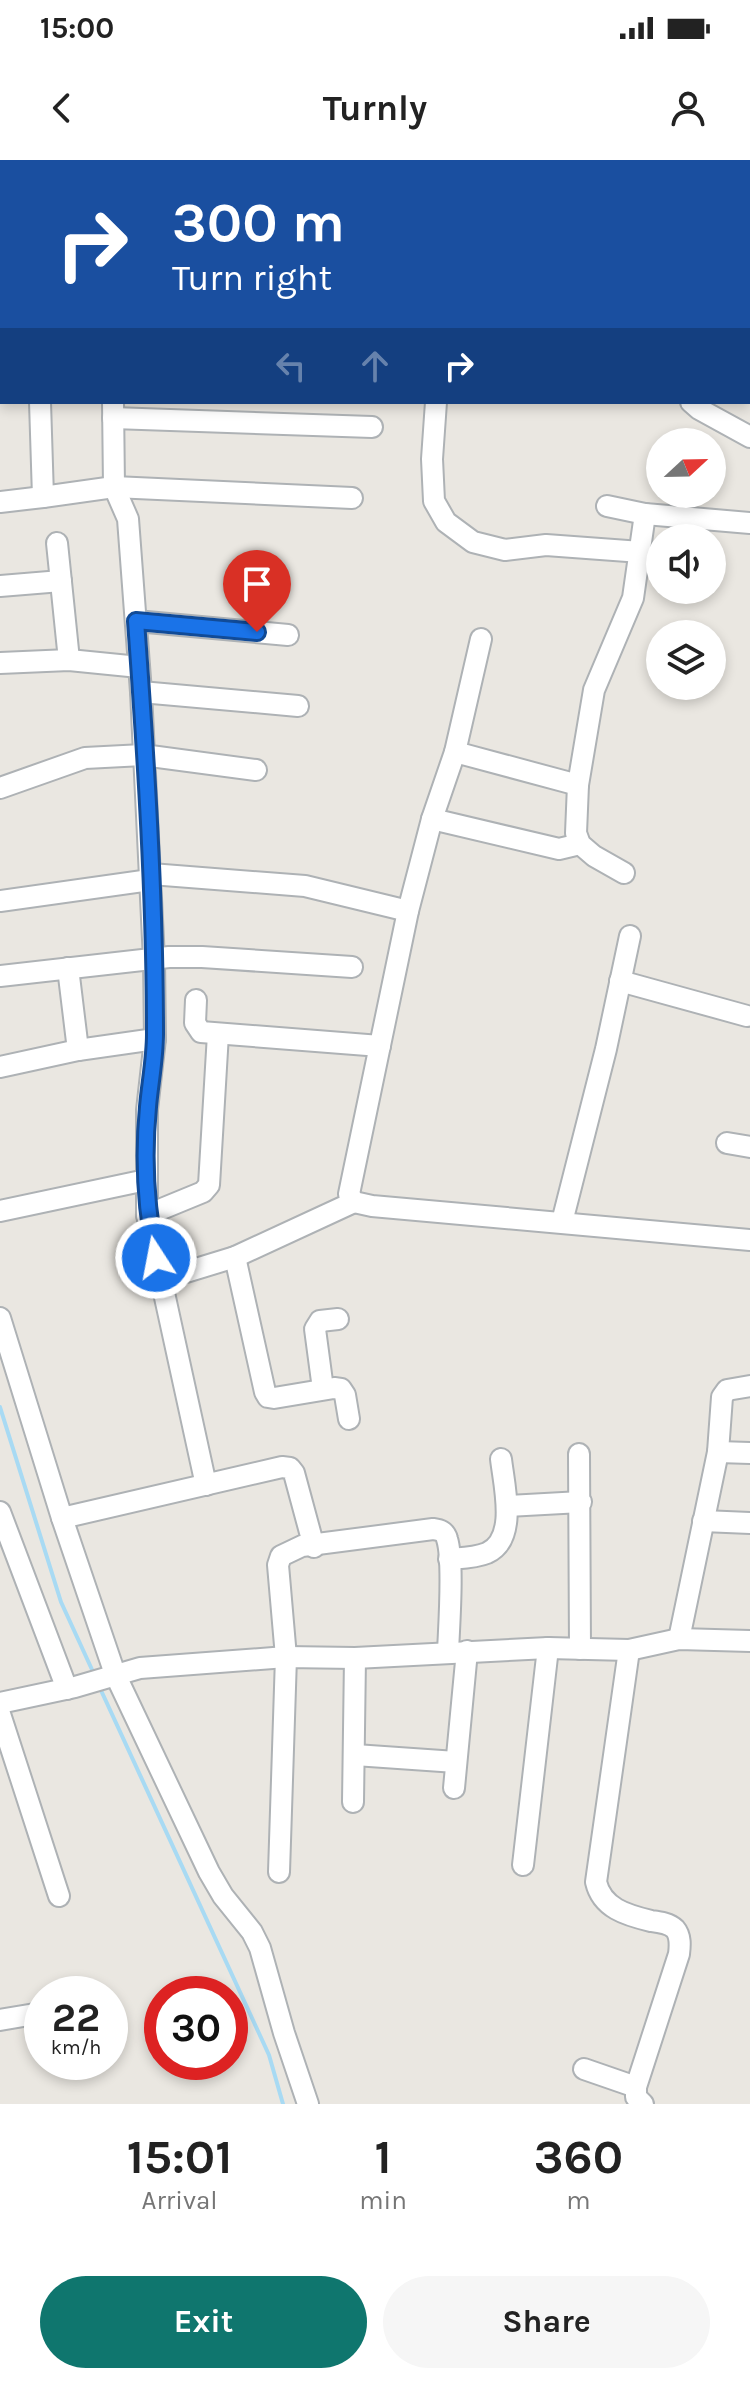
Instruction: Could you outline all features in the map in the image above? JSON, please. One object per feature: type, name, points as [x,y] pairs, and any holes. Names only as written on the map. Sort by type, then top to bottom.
[{"type":"street","points":[[40,404],[43,497]]},
{"type":"street","points":[[436,404],[432,459],[434,501],[446,522],[473,542],[505,550],[546,545],[641,552]]},
{"type":"street","points":[[693,404],[750,437]]},
{"type":"street","points":[[206,1485],[147,1215],[147,1110],[155,1039],[151,877],[128,519],[114,487],[113,410],[372,427]]},
{"type":"street","points":[[0,502],[114,487],[352,498]]},
{"type":"street","points":[[607,506],[645,514],[750,523]]},
{"type":"street","points":[[624,873],[580,844],[576,833],[578,785],[594,690],[633,598],[645,514]]},
{"type":"street","points":[[57,543],[69,660]]},
{"type":"street","points":[[0,586],[61,581]]},
{"type":"street","points":[[136,621],[288,635]]},
{"type":"street","points":[[354,1202],[349,1186],[408,911],[432,819],[455,752],[481,639]]},
{"type":"street","points":[[0,663],[69,660],[139,667]]},
{"type":"street","points":[[141,692],[298,706]]},
{"type":"street","points":[[455,752],[578,785]]},
{"type":"street","points":[[0,788],[85,758],[143,755],[256,770]]},
{"type":"street","points":[[432,819],[559,849],[580,844]]},
{"type":"street","points":[[0,901],[151,877],[305,886],[408,911]]},
{"type":"street","points":[[562,1222],[606,1049],[630,936]]},
{"type":"street","points":[[0,976],[202,957],[352,967]]},
{"type":"street","points":[[68,968],[78,1050]]},
{"type":"street","points":[[620,981],[747,1016]]},
{"type":"street","points":[[196,1000],[197,1028],[201,1032],[380,1046]]},
{"type":"street","points":[[147,1215],[203,1192],[209,1185],[218,1034]]},
{"type":"street","points":[[0,1067],[78,1050],[155,1039]]},
{"type":"street","points":[[727,1143],[750,1147]]},
{"type":"street","points":[[0,1211],[146,1180]]},
{"type":"street","points":[[160,1280],[235,1257],[354,1202],[750,1240]]},
{"type":"street","points":[[235,1257],[268,1397],[341,1389],[349,1419]]},
{"type":"street","points":[[0,1318],[110,1677],[209,1872],[260,1948],[308,2104]]},
{"type":"street","points":[[323,1389],[315,1329],[320,1321],[338,1319]]},
{"type":"street","points":[[679,1639],[718,1452],[722,1397],[727,1390],[750,1386]]},
{"type":"street","points":[[718,1452],[750,1453]]},
{"type":"street","points":[[579,1454],[580,1649]]},
{"type":"street","points":[[449,1559],[484,1555],[496,1548],[503,1537],[507,1506],[501,1459]]},
{"type":"street","points":[[62,1518],[282,1467],[290,1468],[294,1473],[314,1547]]},
{"type":"street","points":[[507,1506],[581,1502]]},
{"type":"street","points":[[0,1512],[71,1688]]},
{"type":"street","points":[[703,1521],[750,1523]]},
{"type":"street","points":[[279,1872],[286,1657],[278,1565],[281,1556],[291,1549],[433,1529],[442,1530],[447,1536],[458,1651],[454,1788]]},
{"type":"street","points":[[0,1703],[71,1688],[140,1668],[286,1657],[355,1658],[548,1648],[629,1650],[679,1639],[750,1641]]},
{"type":"street","points":[[523,1865],[548,1648]]},
{"type":"street","points":[[584,2069],[640,2095],[679,1954],[680,1940],[676,1930],[667,1924],[607,1905],[599,1895],[596,1882],[629,1650]]},
{"type":"street","points":[[353,1802],[355,1658]]},
{"type":"street","points":[[0,1714],[59,1896]]},
{"type":"street","points":[[355,1755],[456,1762]]},
{"type":"street","points":[[0,2020],[24,2016]]},
{"type":"waterway","points":[[0,1407],[61,1602],[94,1674]]},
{"type":"waterway","points":[[99,1686],[269,2055],[283,2104]]},
{"type":"route","points":[[156,1258],[147,1215],[147,1110],[155,1039],[154,960],[136,621],[257,632]]}]
